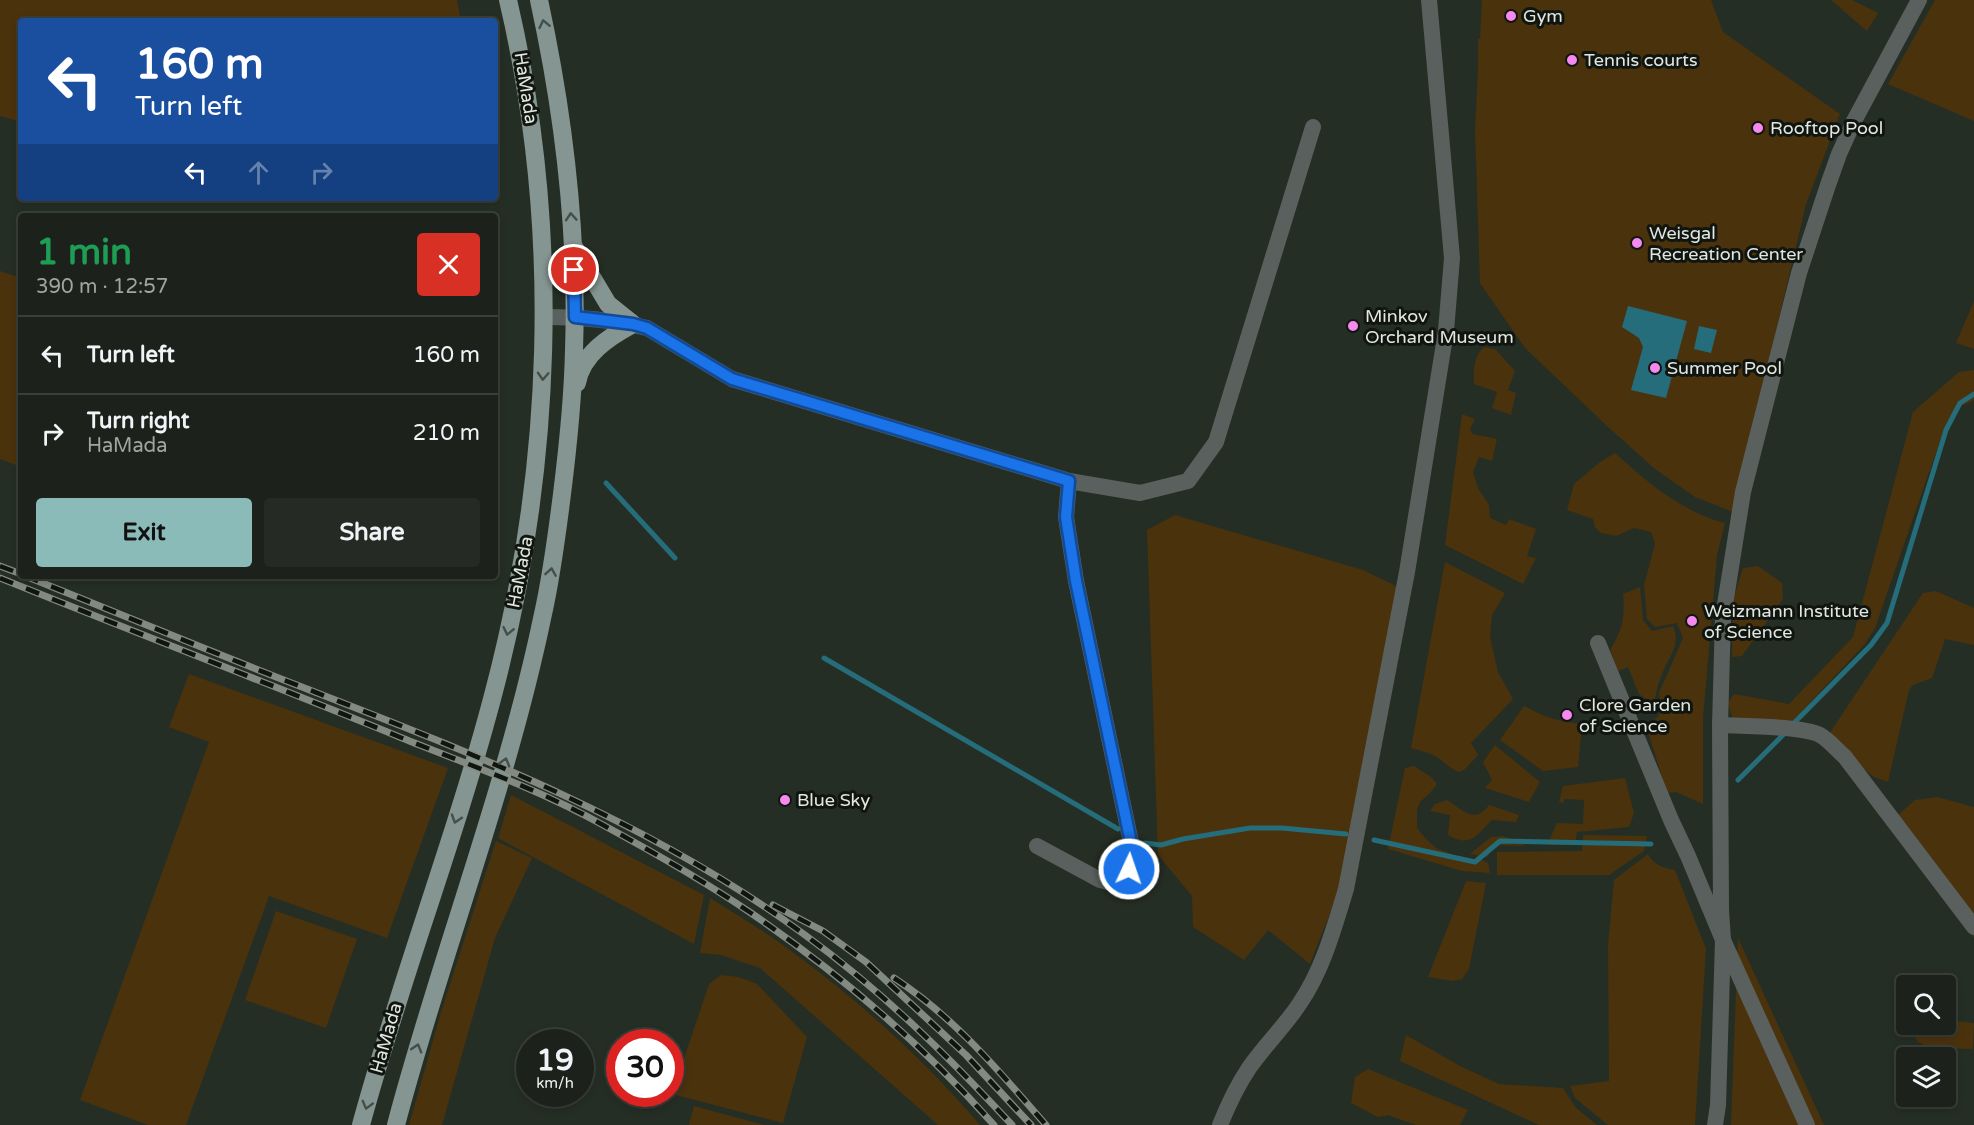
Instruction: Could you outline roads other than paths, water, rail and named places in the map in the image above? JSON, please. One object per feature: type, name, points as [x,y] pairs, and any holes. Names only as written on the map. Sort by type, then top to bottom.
[{"type":"main road","name":"HaMada","points":[[362,1125],[399,996],[475,758],[500,666],[525,545],[539,447],[545,317],[540,212],[532,125],[517,37],[508,0]]},
{"type":"main road","name":"HaMada","points":[[396,1125],[410,1068],[488,821],[533,657],[555,543],[570,420],[575,317],[573,247],[566,158],[552,62],[539,0]]},
{"type":"main road","points":[[570,420],[578,376],[590,356],[605,341],[633,324],[608,304],[573,247]]},
{"type":"street","points":[[1220,1125],[1229,1102],[1250,1067],[1300,1004],[1316,977],[1331,937],[1349,878],[1405,584],[1446,331],[1452,258],[1429,0]]},
{"type":"street","points":[[1715,1124],[1718,1105],[1723,940],[1720,725],[1723,617],[1736,528],[1799,273],[1839,154],[1863,103],[1919,0]]},
{"type":"street","points":[[545,317],[575,317],[633,324],[647,328],[732,379],[1069,481],[1140,493],[1169,486],[1188,481],[1216,442],[1313,128]]},
{"type":"street","points":[[1037,846],[1100,880],[1125,886],[1133,852],[1076,581],[1066,517],[1069,481]]},
{"type":"street","points":[[1598,643],[1723,940],[1807,1125]]},
{"type":"street","points":[[1720,725],[1797,729],[1820,735],[1845,757],[1974,927]]},
{"type":"water","name":"Summer Pool","points":[[1628,306],[1687,321],[1666,398],[1631,390],[1643,347],[1639,338],[1622,327]]},
{"type":"water","points":[[1699,326],[1717,330],[1711,353],[1694,349]]},
{"type":"waterway","points":[[1792,725],[1871,645],[1887,623],[1946,430],[1960,403],[1974,394]]},
{"type":"waterway","points":[[606,483],[675,558]]},
{"type":"waterway","points":[[824,658],[1118,829]]},
{"type":"waterway","points":[[1738,780],[1786,732]]},
{"type":"waterway","points":[[1145,843],[1161,845],[1250,828],[1282,828],[1346,834]]},
{"type":"waterway","points":[[1374,840],[1475,862],[1500,841],[1651,844]]},
{"type":"railway","points":[[0,566],[18,573]]},
{"type":"railway","points":[[0,578],[504,778],[579,812],[622,835],[733,901],[816,960],[909,1038],[994,1125]]},
{"type":"railway","points":[[32,579],[498,766],[562,794],[687,859],[747,895],[805,935],[861,978],[938,1049],[1012,1125]]},
{"type":"railway","points":[[773,905],[823,931],[866,962],[966,1055],[1031,1125]]},
{"type":"railway","points":[[894,978],[916,993],[956,1027],[1046,1125]]},
{"type":"place","name":"Gym","points":[[1511,16]]},
{"type":"place","name":"Tennis courts","points":[[1572,60]]},
{"type":"place","name":"Rooftop Pool","points":[[1758,128]]},
{"type":"place","name":"Weisgal Recreation Center","points":[[1637,243]]},
{"type":"place","name":"Minkov Orchard Museum","points":[[1353,326]]},
{"type":"place","name":"Summer Pool","points":[[1655,368]]},
{"type":"place","name":"Weizmann Institute of Science","points":[[1692,621]]},
{"type":"place","name":"Clore Garden of Science","points":[[1567,715]]},
{"type":"place","name":"Blue Sky","points":[[785,800]]}]
